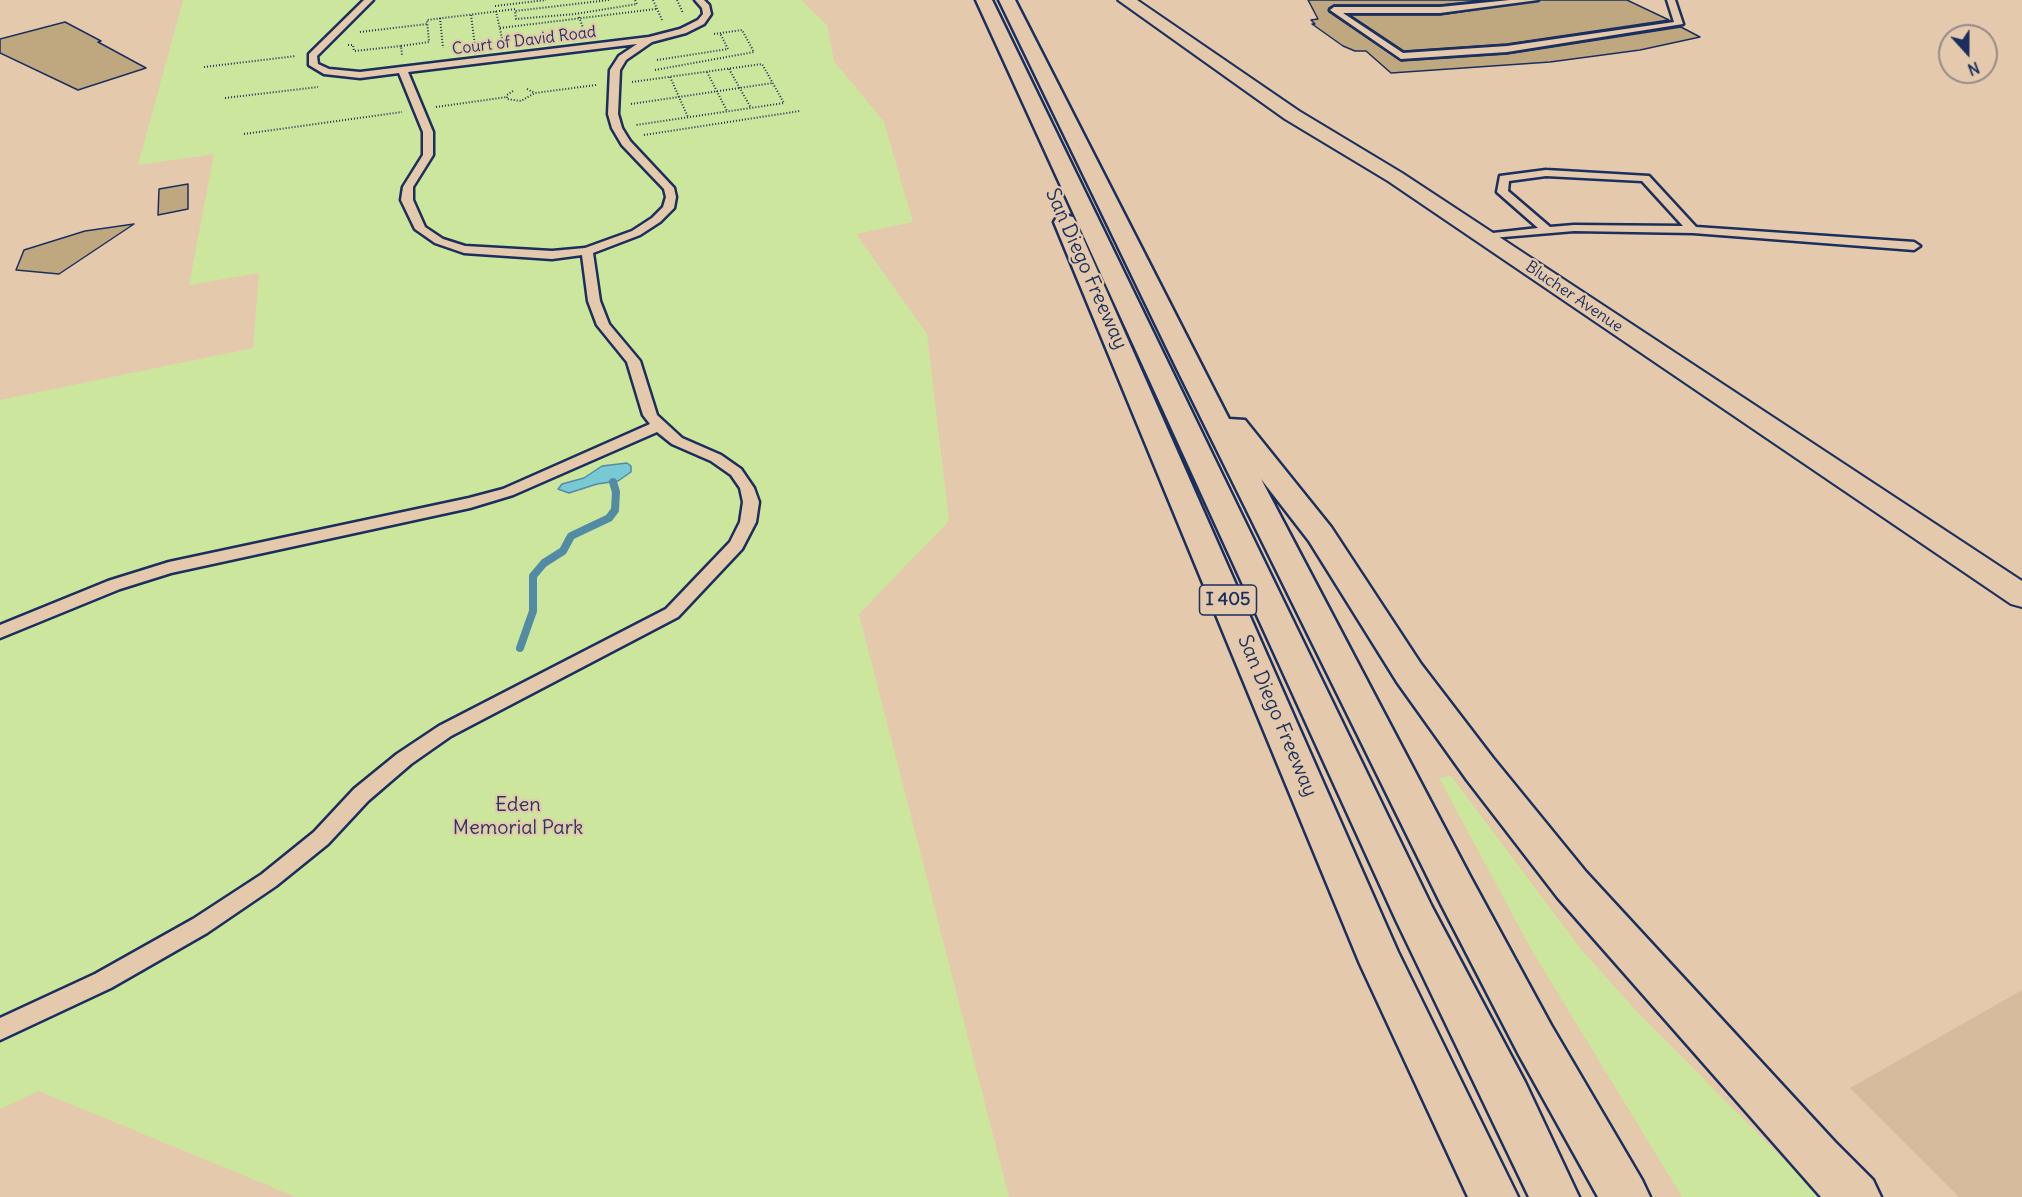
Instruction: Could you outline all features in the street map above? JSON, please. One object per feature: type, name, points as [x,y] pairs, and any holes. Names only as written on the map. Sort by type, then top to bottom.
[{"type":"highway","name":"San Diego Freeway","points":[[968,0],[1132,375],[1382,964],[1493,1197]]},
{"type":"highway","points":[[984,0],[1417,920],[1508,1099],[1554,1197]]},
{"type":"highway","points":[[1007,0],[1191,371],[1461,901],[1535,1040],[1625,1197]]},
{"type":"highway","points":[[1191,371],[1320,534],[1409,673],[1480,769],[1565,876],[1803,1142],[1856,1197]]},
{"type":"street","name":"Blucher Avenue","points":[[1126,0],[1292,115],[1395,177],[2022,596]]},
{"type":"lane","points":[[314,54],[369,0]]},
{"type":"lane","points":[[403,72],[428,132],[428,155],[408,187],[407,200],[422,230],[439,241],[464,249],[552,255],[587,251],[636,233],[656,220],[668,208],[671,197],[669,188],[623,138],[617,128],[613,106],[615,70],[621,58],[649,40],[684,30],[701,22],[707,14],[706,7],[699,0]]},
{"type":"lane","points":[[1534,0],[1440,10],[1334,10],[1401,56],[1507,49],[1679,24],[1671,0]]},
{"type":"lane","points":[[357,10],[380,1]]},
{"type":"lane","name":"Court of David Road","points":[[314,54],[314,65],[327,72],[360,75],[403,72],[649,40]]},
{"type":"lane","points":[[1547,230],[1502,192],[1504,178],[1546,172],[1645,178],[1693,230]]},
{"type":"lane","points":[[1484,237],[1547,230],[1628,228],[1693,230],[1914,246]]},
{"type":"lane","points":[[0,1029],[103,981],[210,920],[269,880],[321,838],[361,795],[386,773],[446,731],[672,613],[736,545],[748,522],[751,502],[747,488],[736,472],[716,458],[677,441],[658,426],[643,399],[641,383],[633,361],[603,325],[594,302],[587,251]]},
{"type":"lane","points":[[0,632],[104,589],[169,568],[458,506],[508,492],[542,480],[658,426]]},
{"type":"path","points":[[495,6],[546,0]]},
{"type":"path","points":[[574,0],[575,4]]},
{"type":"path","points":[[353,36],[354,51],[401,46],[429,42],[427,20],[609,0]]},
{"type":"path","points":[[520,10],[515,11],[516,19],[578,14],[637,4],[635,0]]},
{"type":"path","points":[[653,0],[665,28]]},
{"type":"path","points":[[518,2],[520,10]]},
{"type":"path","points":[[500,28],[657,9]]},
{"type":"path","points":[[496,11],[502,36]]},
{"type":"path","points":[[578,14],[585,33]]},
{"type":"path","points":[[471,15],[476,53]]},
{"type":"path","points":[[440,18],[445,66]]},
{"type":"path","points":[[357,33],[427,24]]},
{"type":"path","points":[[655,70],[754,52],[742,30],[697,36],[684,30]]},
{"type":"path","points":[[657,60],[728,49],[720,33]]},
{"type":"path","points":[[345,46],[353,45]]},
{"type":"path","points":[[401,46],[402,58]]},
{"type":"path","points":[[204,67],[314,54]]},
{"type":"path","points":[[527,89],[535,93],[762,64],[784,103],[617,128]]},
{"type":"path","points":[[729,69],[751,108]]},
{"type":"path","points":[[707,72],[727,111]]},
{"type":"path","points":[[670,77],[688,117]]},
{"type":"path","points":[[613,106],[773,83]]},
{"type":"path","points":[[244,134],[507,97],[513,91]]},
{"type":"path","points":[[507,97],[510,100],[521,101],[532,97],[535,93]]},
{"type":"path","points":[[225,98],[241,97]]},
{"type":"path","points":[[623,138],[800,111]]},
{"type":"shaded area","points":[[2022,990],[2022,1197],[1959,1197],[1850,1088]]},
{"type":"green space","name":"Eden Memorial Park","points":[[183,0],[801,0],[827,25],[834,61],[884,122],[913,222],[856,234],[927,334],[949,521],[859,614],[1009,1197],[296,1197],[39,1091],[0,1109],[0,400],[253,348],[259,273],[189,285],[214,154],[138,165]]},
{"type":"green space","points":[[1451,776],[1581,949],[1639,1014],[1821,1197],[1682,1197],[1531,949],[1439,778]]},
{"type":"water","points":[[627,463],[631,466],[631,472],[618,481],[597,484],[569,493],[558,489],[562,484],[584,478],[602,466]]},
{"type":"building","points":[[1308,0],[1487,0],[1440,5],[1334,5],[1329,8],[1329,12],[1401,61],[1507,54],[1681,27],[1700,37],[1640,50],[1550,62],[1391,73],[1366,51],[1355,51],[1343,46],[1312,24],[1315,24],[1311,20],[1318,19]]},
{"type":"building","points":[[1540,0],[1627,0],[1669,20],[1507,44],[1404,51],[1350,15],[1440,15]]},
{"type":"building","points":[[65,22],[146,68],[78,90],[0,53],[0,39]]},
{"type":"building","points":[[188,184],[188,209],[158,215],[159,189]]},
{"type":"building","points":[[134,224],[59,274],[16,270],[24,250],[85,231]]},
{"type":"waterway","points":[[520,648],[533,611],[533,576],[544,563],[563,551],[571,536],[609,518],[615,510],[616,492],[613,482]]}]
